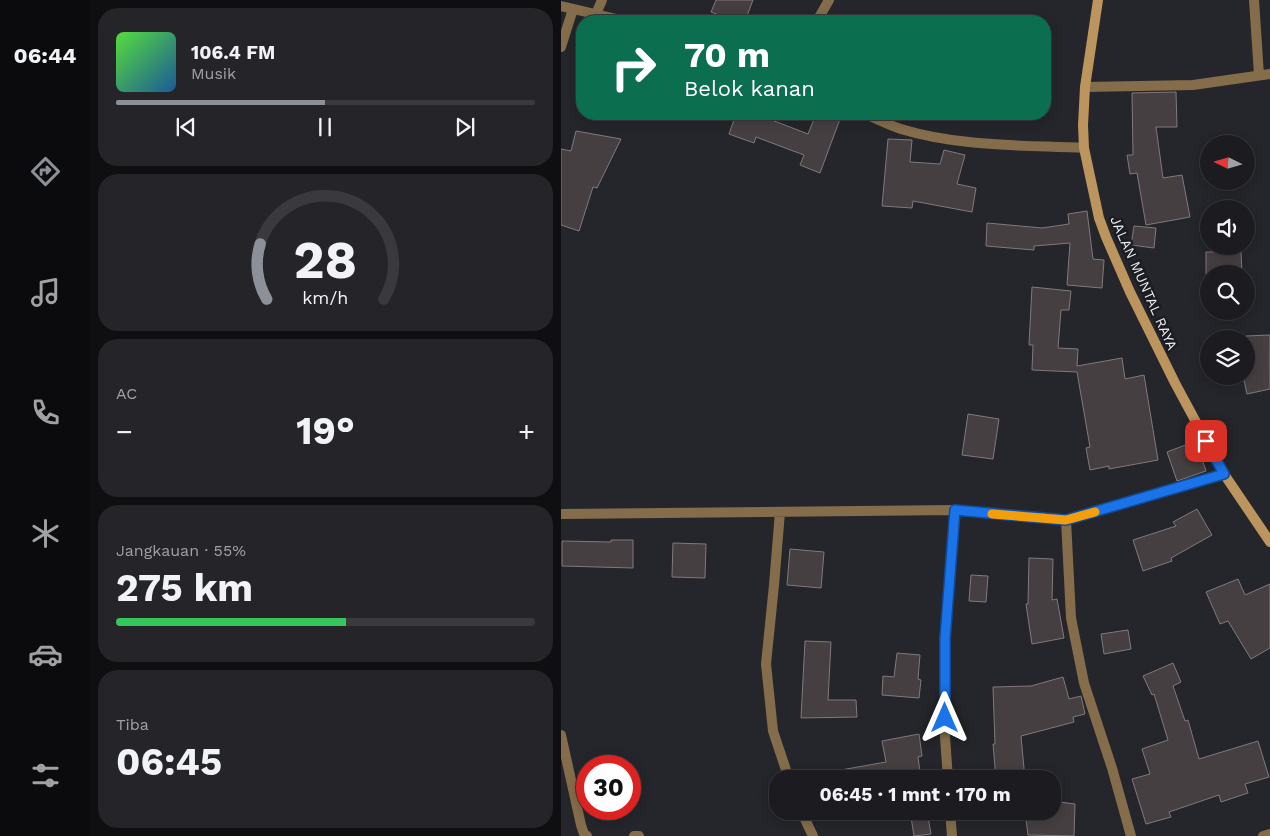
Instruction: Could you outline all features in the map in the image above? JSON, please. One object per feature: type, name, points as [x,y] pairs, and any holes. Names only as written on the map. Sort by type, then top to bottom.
[{"type":"main road","name":"JALAN MUNTAL RAYA","points":[[1098,0],[1085,87],[1083,118],[1084,148],[1099,218],[1106,237],[1175,383],[1224,474],[1270,542]]},
{"type":"street","points":[[596,14],[602,0]]},
{"type":"street","points":[[820,15],[829,0]]},
{"type":"street","points":[[1085,87],[1193,85],[1264,74],[1254,0]]},
{"type":"street","points":[[561,6],[600,15]]},
{"type":"street","points":[[561,47],[573,9]]},
{"type":"street","points":[[879,120],[900,129],[941,138],[984,144],[1084,148]]},
{"type":"street","points":[[561,514],[955,510],[1066,520],[1224,474]]},
{"type":"street","points":[[947,770],[945,738],[945,639],[955,510]]},
{"type":"street","points":[[780,512],[766,664],[773,731],[786,770]]},
{"type":"street","points":[[1066,520],[1071,618],[1084,683],[1113,768],[1131,836]]},
{"type":"street","points":[[561,735],[581,825],[587,836]]},
{"type":"street","points":[[805,820],[813,836]]},
{"type":"street","points":[[951,820],[952,836]]},
{"type":"street","points":[[1263,836],[1270,834]]},
{"type":"building","points":[[716,0],[753,0],[747,15],[719,15],[711,12]]},
{"type":"building","points":[[1176,92],[1177,127],[1156,127],[1163,178],[1182,175],[1190,217],[1146,225],[1137,173],[1130,174],[1127,155],[1133,155],[1132,93]]},
{"type":"building","points":[[734,120],[772,120],[808,134],[814,120],[840,120],[820,173],[800,165],[804,155],[756,137],[754,143],[729,134]]},
{"type":"building","points":[[576,131],[621,139],[597,188],[593,187],[579,231],[561,225],[561,149],[571,151]]},
{"type":"building","points":[[888,139],[912,140],[910,162],[940,164],[944,150],[965,155],[957,184],[976,188],[972,212],[913,201],[912,208],[882,206]]},
{"type":"building","points":[[1087,211],[1093,259],[1104,260],[1102,288],[1067,285],[1070,243],[1034,246],[1034,250],[986,246],[987,223],[1042,228],[1069,224],[1068,214]]},
{"type":"building","points":[[1134,226],[1156,228],[1154,248],[1131,245]]},
{"type":"building","points":[[1206,255],[1241,255],[1242,265],[1206,265]]},
{"type":"building","points":[[1032,287],[1071,291],[1069,310],[1061,310],[1058,348],[1078,349],[1077,366],[1122,358],[1125,379],[1144,375],[1158,460],[1109,469],[1109,466],[1090,470],[1086,448],[1090,447],[1077,372],[1032,370],[1033,345],[1029,345]]},
{"type":"building","points":[[1270,335],[1270,389],[1247,394],[1245,385],[1255,385],[1255,336]]},
{"type":"building","points":[[968,414],[999,419],[993,459],[962,455]]},
{"type":"building","points":[[1196,441],[1206,471],[1177,481],[1167,452]]},
{"type":"building","points":[[1197,509],[1212,535],[1171,558],[1172,561],[1143,571],[1133,540],[1176,526],[1173,522]]},
{"type":"building","points":[[611,540],[633,540],[633,568],[562,566],[562,541],[611,542]]},
{"type":"building","points":[[673,543],[706,544],[705,578],[672,577]]},
{"type":"building","points":[[790,549],[824,552],[821,588],[787,585]]},
{"type":"building","points":[[1029,558],[1053,559],[1052,600],[1057,599],[1064,638],[1032,644],[1026,604],[1028,604]]},
{"type":"building","points":[[971,575],[988,576],[986,602],[969,601]]},
{"type":"building","points":[[1238,579],[1245,595],[1270,584],[1270,648],[1251,659],[1228,621],[1220,624],[1206,592]]},
{"type":"building","points":[[1128,630],[1131,649],[1104,654],[1101,634]]},
{"type":"building","points":[[805,641],[831,642],[828,700],[856,700],[857,717],[801,718]]},
{"type":"building","points":[[897,653],[920,655],[918,679],[921,680],[919,698],[882,695],[883,676],[894,677]]},
{"type":"building","points":[[1173,663],[1181,682],[1173,686],[1185,721],[1188,720],[1199,759],[1258,741],[1269,777],[1245,784],[1248,793],[1221,802],[1219,795],[1169,812],[1171,817],[1146,824],[1132,779],[1150,774],[1142,749],[1168,740],[1154,694],[1152,695],[1143,676]]},
{"type":"building","points":[[1063,677],[1069,699],[1081,696],[1085,714],[1073,717],[1074,722],[1021,736],[1024,770],[995,770],[993,744],[995,744],[993,687],[1031,686]]},
{"type":"building","points":[[919,734],[922,756],[918,757],[920,770],[841,770],[886,762],[882,741]]},
{"type":"building","points":[[1061,802],[1075,804],[1074,836],[1028,835],[1026,820],[1061,820]]},
{"type":"building","points":[[911,820],[929,820],[931,834],[914,836]]},
{"type":"slow traffic","points":[[992,514],[1066,520],[1095,512]]},
{"type":"route","points":[[945,718],[945,639],[955,510],[1066,520],[1224,474],[1206,441]]}]
